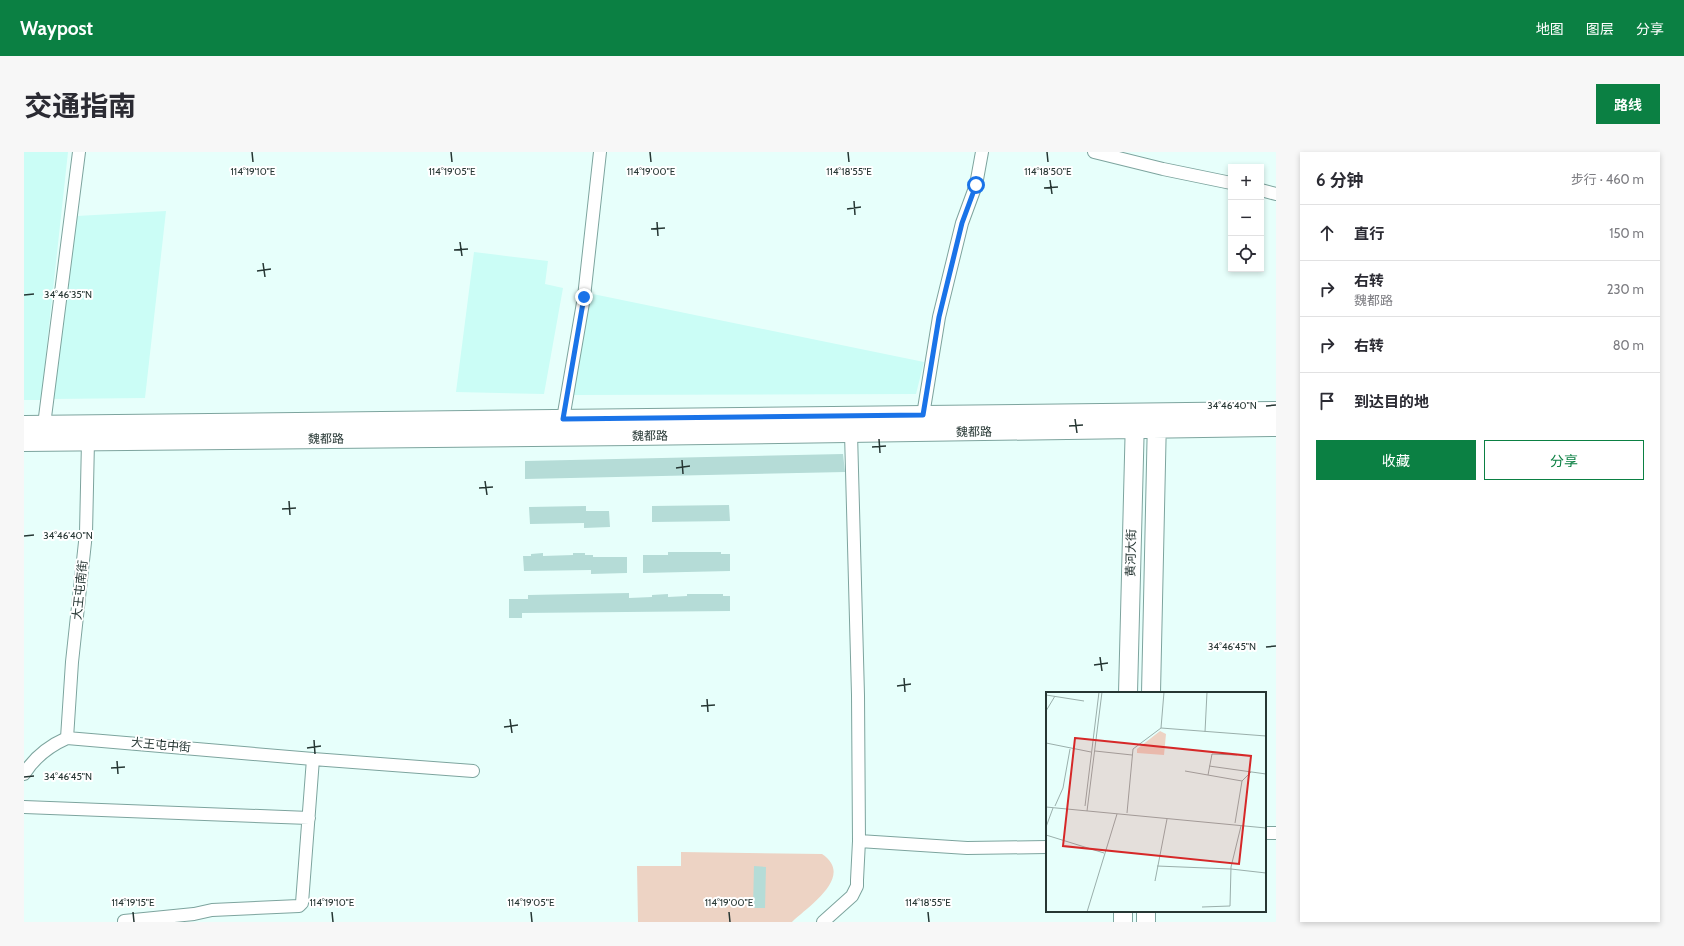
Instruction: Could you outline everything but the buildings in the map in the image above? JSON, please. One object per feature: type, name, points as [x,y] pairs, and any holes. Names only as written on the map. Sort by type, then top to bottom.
[{"type":"main road","name":"魏都路","points":[[1157,421],[1276,411]]},
{"type":"main road","name":"魏都路","points":[[24,425],[923,415],[1157,421],[1276,427]]},
{"type":"main road","name":"魏都路","points":[[24,442],[852,433],[1134,421]]},
{"type":"main road","name":"黄河大街","points":[[1128,692],[1134,421]]},
{"type":"main road","name":"黄河大街","points":[[1151,692],[1157,421]]},
{"type":"street","points":[[44,425],[79,152]]},
{"type":"street","points":[[563,419],[584,297],[600,152]]},
{"type":"street","points":[[923,415],[939,317],[962,223],[976,185],[982,152]]},
{"type":"street","points":[[1094,152],[1163,170],[1228,182]]},
{"type":"street","points":[[1264,191],[1276,194]]},
{"type":"street","points":[[823,922],[852,896],[857,886],[859,841],[858,695],[852,433]]},
{"type":"street","name":"大王屯南街","points":[[66,738],[72,662],[86,533],[88,441]]},
{"type":"street","points":[[24,774],[30,764],[40,754],[66,738]]},
{"type":"street","name":"大王屯中街","points":[[66,738],[313,759],[472,770]]},
{"type":"street","points":[[124,921],[194,914],[212,910],[299,906],[302,903],[313,759]]},
{"type":"street","points":[[24,807],[309,818]]},
{"type":"street","points":[[859,841],[967,848],[1046,847]]},
{"type":"shaded area","points":[[24,152],[68,152],[41,400],[24,400]]},
{"type":"shaded area","points":[[166,211],[145,398],[52,399],[77,216]]},
{"type":"shaded area","points":[[474,252],[548,261],[545,284],[563,288],[544,394],[456,392]]},
{"type":"shaded area","points":[[588,293],[924,362],[916,394],[571,395]]},
{"type":"shaded area","points":[[681,852],[822,854],[831,863],[834,872],[826,890],[792,922],[638,922],[637,866],[681,866]]},
{"type":"route","points":[[584,297],[563,419],[923,415],[939,317],[962,223],[976,185]]}]
